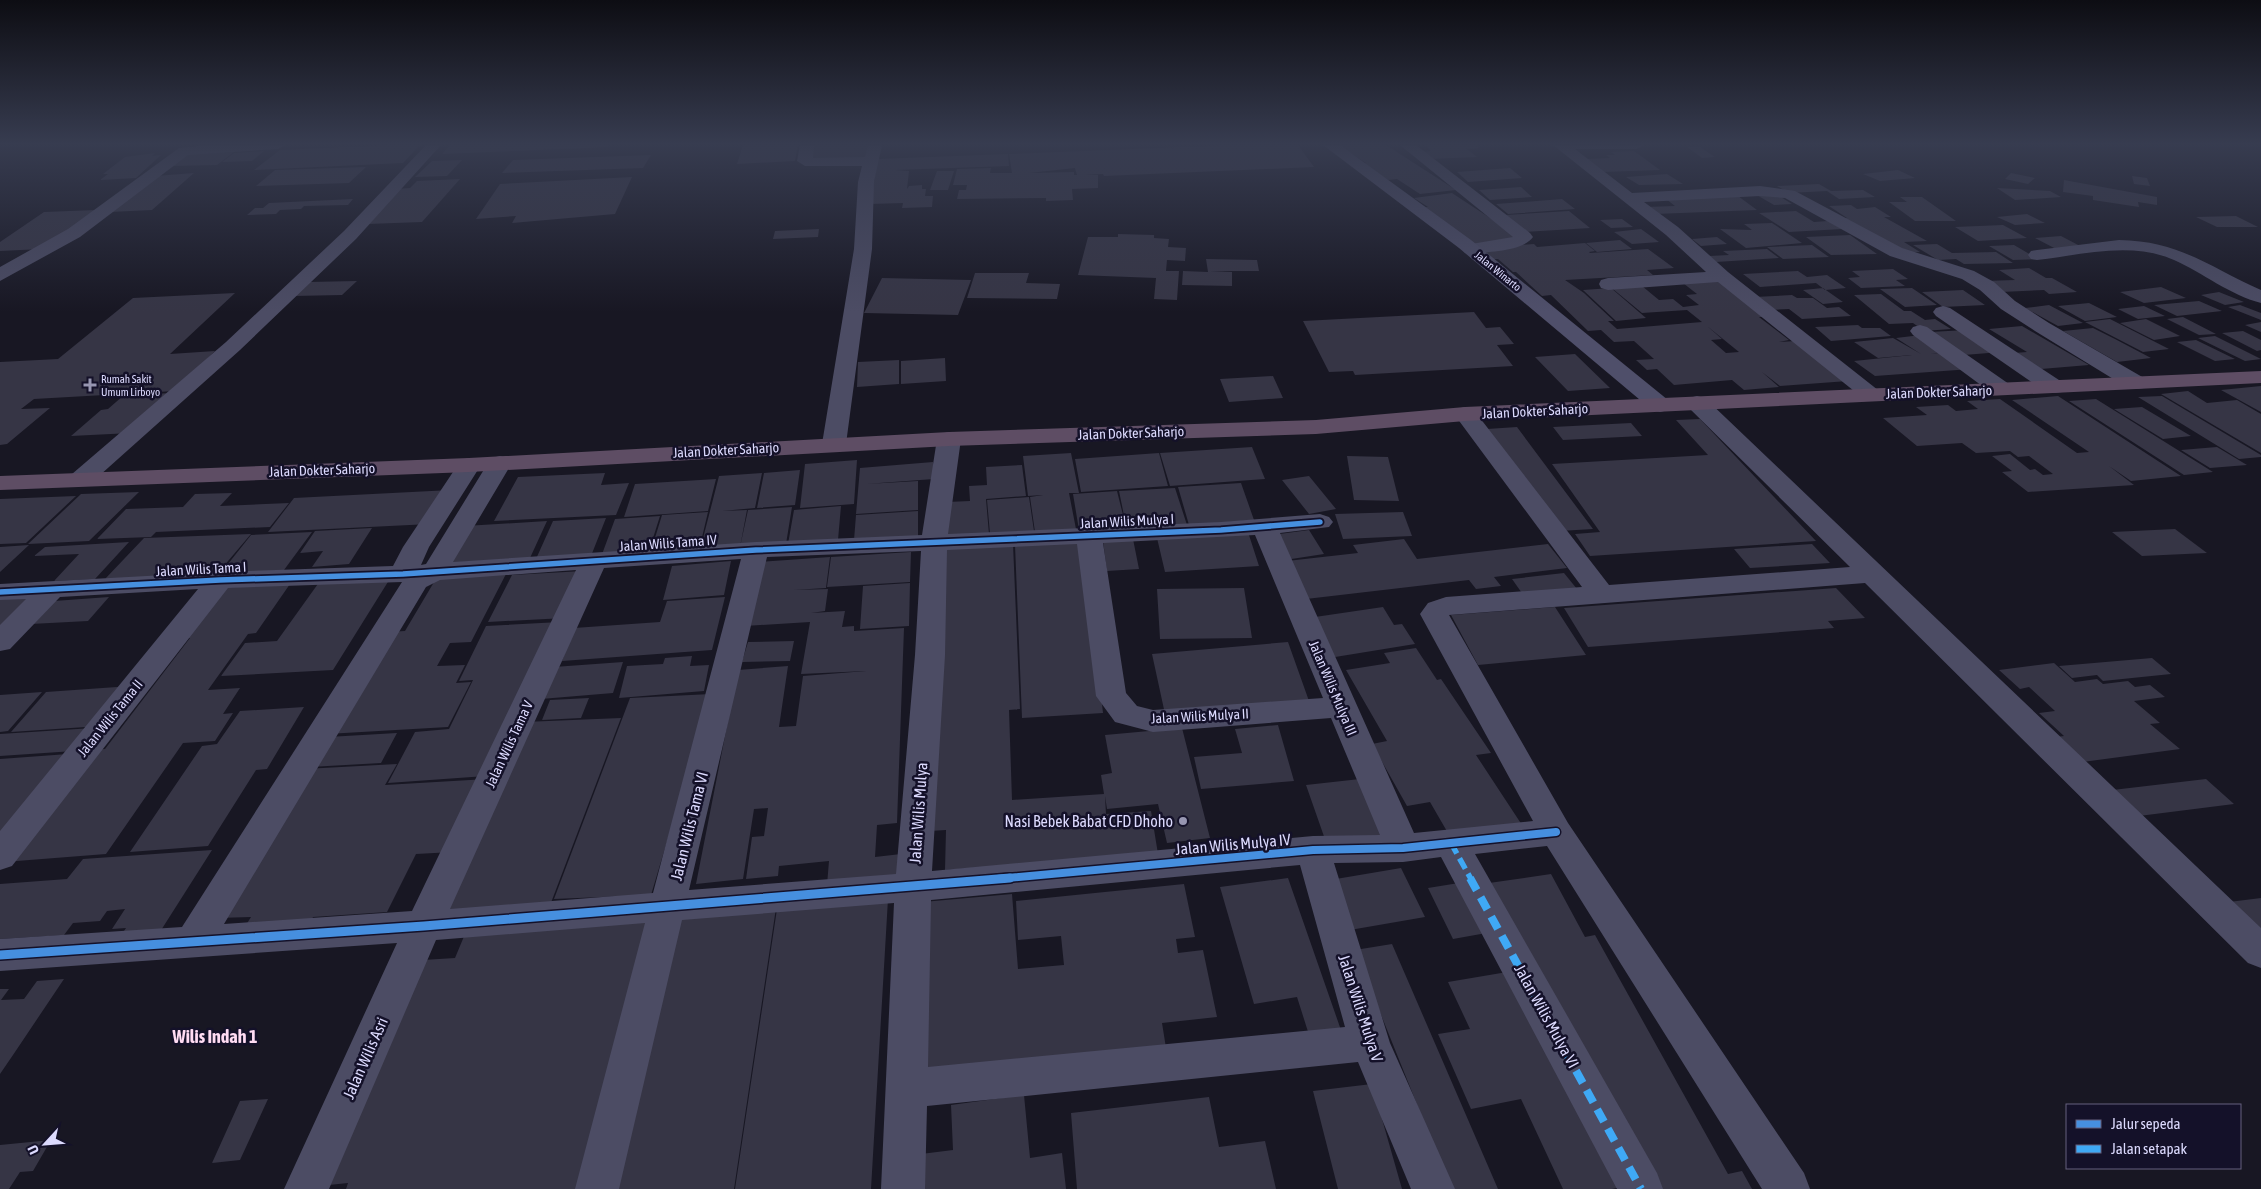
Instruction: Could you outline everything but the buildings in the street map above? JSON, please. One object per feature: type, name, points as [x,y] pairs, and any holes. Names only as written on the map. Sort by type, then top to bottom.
[{"type":"highway","name":"Jalan Dokter Saharjo","points":[[0,483],[469,465],[949,439],[1316,427],[1464,414],[2261,377]]},
{"type":"street","points":[[0,275],[74,233],[118,200]]},
{"type":"street","points":[[81,479],[233,346],[344,241],[382,200]]},
{"type":"street","points":[[834,444],[863,249],[865,200]]},
{"type":"street","name":"Jalan Winarto","points":[[1405,200],[1471,249],[1660,405]]},
{"type":"street","points":[[1471,249],[1520,241],[1524,237],[1478,200]]},
{"type":"street","points":[[1630,200],[1672,231],[1722,276],[1872,394]]},
{"type":"street","points":[[1800,200],[1896,252],[1968,274],[2042,327],[2136,383]]},
{"type":"street","points":[[2037,256],[2129,246],[2147,246],[2181,257],[2236,287],[2261,297]]},
{"type":"street","points":[[1608,284],[1722,276]]},
{"type":"street","points":[[1943,312],[2054,387]]},
{"type":"street","points":[[1920,332],[2001,389]]},
{"type":"street","points":[[1697,403],[2261,952]]},
{"type":"street","points":[[1464,414],[1602,595]]},
{"type":"street","name":"Jalan Wilis Mulya","points":[[903,1189],[908,1088],[912,887],[930,655],[934,543],[949,439]]},
{"type":"street","points":[[193,942],[418,576],[500,463]]},
{"type":"street","points":[[418,576],[416,547],[469,465]]},
{"type":"street","name":"Jalan Wilis Mulya I","points":[[934,543],[1320,522]]},
{"type":"street","name":"Jalan Wilis Mulya III","points":[[1264,526],[1403,848]]},
{"type":"street","name":"Jalan Wilis Mulya II","points":[[1089,535],[1111,696],[1126,714],[1153,721],[1341,707]]},
{"type":"street","name":"Jalan Wilis Tama IV","points":[[418,576],[756,550],[934,543]]},
{"type":"street","name":"Jalan Wilis Tama VI","points":[[597,1189],[669,906],[756,550]]},
{"type":"street","name":"Jalan Wilis Tama V","points":[[424,926],[594,561]]},
{"type":"street","points":[[1788,1189],[1556,832],[1434,614],[1438,609],[1446,606],[1871,574]]},
{"type":"street","name":"Jalan Wilis Tama I","points":[[0,592],[220,580],[418,576]]},
{"type":"street","name":"Jalan Wilis Tama II","points":[[0,856],[220,580]]},
{"type":"street","points":[[0,642],[52,589]]},
{"type":"street","name":"Jalan Wilis Mulya IV","points":[[0,955],[424,926],[912,887],[1313,850],[1403,848],[1556,832]]},
{"type":"street","name":"Jalan Wilis Mulya VI","points":[[1452,843],[1641,1189]]},
{"type":"street","name":"Jalan Wilis Mulya V","points":[[1313,850],[1370,1043],[1433,1189]]},
{"type":"street","name":"Jalan Wilis Asri","points":[[306,1189],[424,926]]},
{"type":"street","points":[[908,1088],[1370,1043]]},
{"type":"marked path","points":[[1451,843],[1641,1189]]},
{"type":"cycle path","points":[[0,592],[220,580],[403,574],[756,550],[1221,530],[1320,522]]},
{"type":"cycle path","points":[[0,955],[424,926],[913,887],[1313,850],[1403,848],[1556,832]]},
{"type":"place","name":"Rumah Sakit Umum Lirboyo","points":[[90,385]]},
{"type":"place","name":"Nasi Bebek Babat CFD Dhoho","points":[[1183,821]]},
{"type":"district","name":"Wilis Indah 1","points":[[215,1036]]}]
